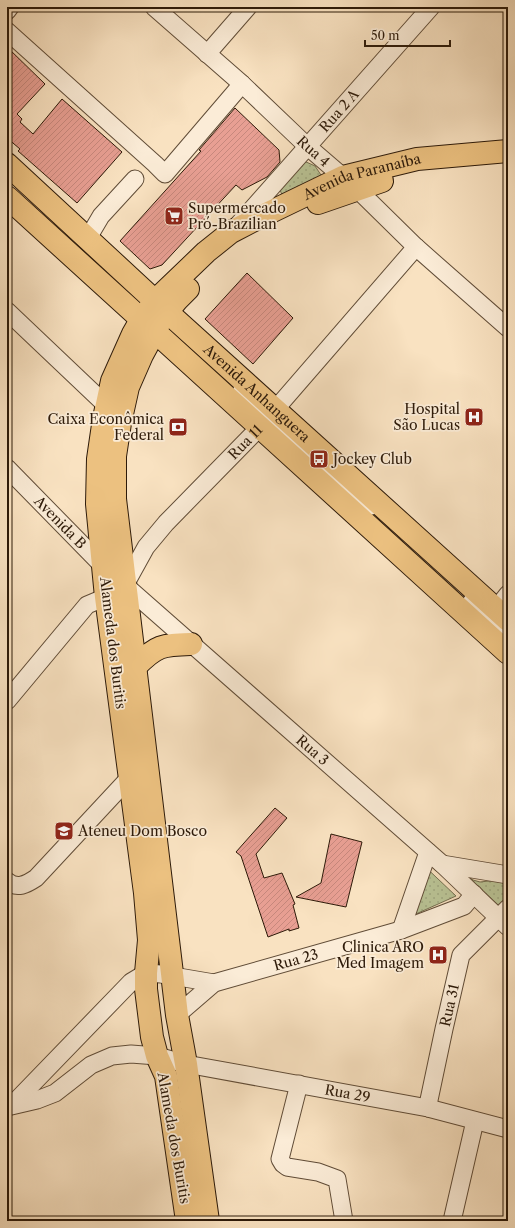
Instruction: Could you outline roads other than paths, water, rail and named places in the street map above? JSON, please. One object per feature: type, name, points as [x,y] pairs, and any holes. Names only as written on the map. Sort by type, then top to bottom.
[{"type":"main road","name":"Avenida Paranaíba","points":[[155,315],[206,252],[231,232],[256,219],[350,183],[500,165],[508,154]]},
{"type":"main road","name":"Avenida Anhanguera","points":[[7,164],[82,232],[155,315]]},
{"type":"main road","name":"Avenida Paranaíba","points":[[155,315],[177,300],[219,259],[241,242],[324,200],[350,183]]},
{"type":"main road","name":"Avenida Anhanguera","points":[[7,197],[155,315],[269,416],[504,608]]},
{"type":"main road","name":"Alameda dos Buritis","points":[[155,315],[121,360],[112,382],[106,405],[98,459],[97,504],[114,575],[128,607],[177,1015],[186,1064],[208,1221]]},
{"type":"main road","name":"Alameda dos Buritis","points":[[155,315],[142,354],[128,386],[122,410],[115,456],[114,575],[106,597],[130,777],[148,930],[146,973],[152,1038],[157,1056],[166,1076],[187,1221]]},
{"type":"main road","name":"Avenida Anhanguera","points":[[269,416],[508,653]]},
{"type":"main road","points":[[136,666],[156,649],[167,645],[191,644]]},
{"type":"street","points":[[7,11],[10,7]]},
{"type":"street","name":"Rua 4","points":[[154,7],[242,84],[307,146],[350,183],[416,247],[508,328]]},
{"type":"street","points":[[207,54],[248,7]]},
{"type":"street","name":"Rua 2 A","points":[[231,232],[432,7]]},
{"type":"street","points":[[7,31],[150,158],[165,174],[242,84]]},
{"type":"street","points":[[7,178],[155,315],[242,389],[358,499],[372,506],[508,636]]},
{"type":"street","points":[[82,232],[101,216],[135,179]]},
{"type":"street","name":"Rua 11","points":[[114,575],[146,547],[166,523],[269,416],[416,247]]},
{"type":"street","points":[[7,311],[106,405]]},
{"type":"street","name":"Avenida B","points":[[7,468],[114,575]]},
{"type":"street","name":"Rua 3","points":[[114,575],[442,864],[474,894],[505,917]]},
{"type":"street","points":[[7,701],[87,605],[106,597],[128,607]]},
{"type":"street","points":[[7,881],[10,884],[24,885],[36,878],[130,777]]},
{"type":"street","points":[[401,930],[428,852]]},
{"type":"street","points":[[442,864],[508,875]]},
{"type":"street","name":"Rua 23","points":[[177,1015],[214,984],[401,930],[464,906],[474,894]]},
{"type":"street","name":"Rua 31","points":[[428,1108],[444,1029],[462,955],[505,917]]},
{"type":"street","points":[[10,1106],[131,982],[146,973],[173,976]]},
{"type":"street","name":"Rua 23","points":[[173,976],[214,984]]},
{"type":"street","points":[[10,1106],[37,1100],[55,1093],[91,1065],[112,1056],[131,1054],[157,1056]]},
{"type":"street","name":"Alameda dos Buritis","points":[[157,1056],[186,1064]]},
{"type":"street","name":"Rua 29","points":[[186,1064],[428,1108],[508,1129]]},
{"type":"street","points":[[39,1077],[55,1093]]},
{"type":"street","points":[[299,1084],[280,1159],[287,1167],[318,1172],[337,1179],[344,1221]]},
{"type":"street","points":[[452,1221],[475,1121]]},
{"type":"place","name":"Supermercado Pró-Brazilian","points":[[174,216]]},
{"type":"place","name":"Hospital São Lucas","points":[[474,417]]},
{"type":"place","name":"Caixa Econômica Federal","points":[[178,427]]},
{"type":"place","name":"Jockey Club","points":[[319,459]]},
{"type":"place","name":"Ateneu Dom Bosco","points":[[64,831]]},
{"type":"place","name":"Clinica ARO Med Imagem","points":[[438,955]]}]
